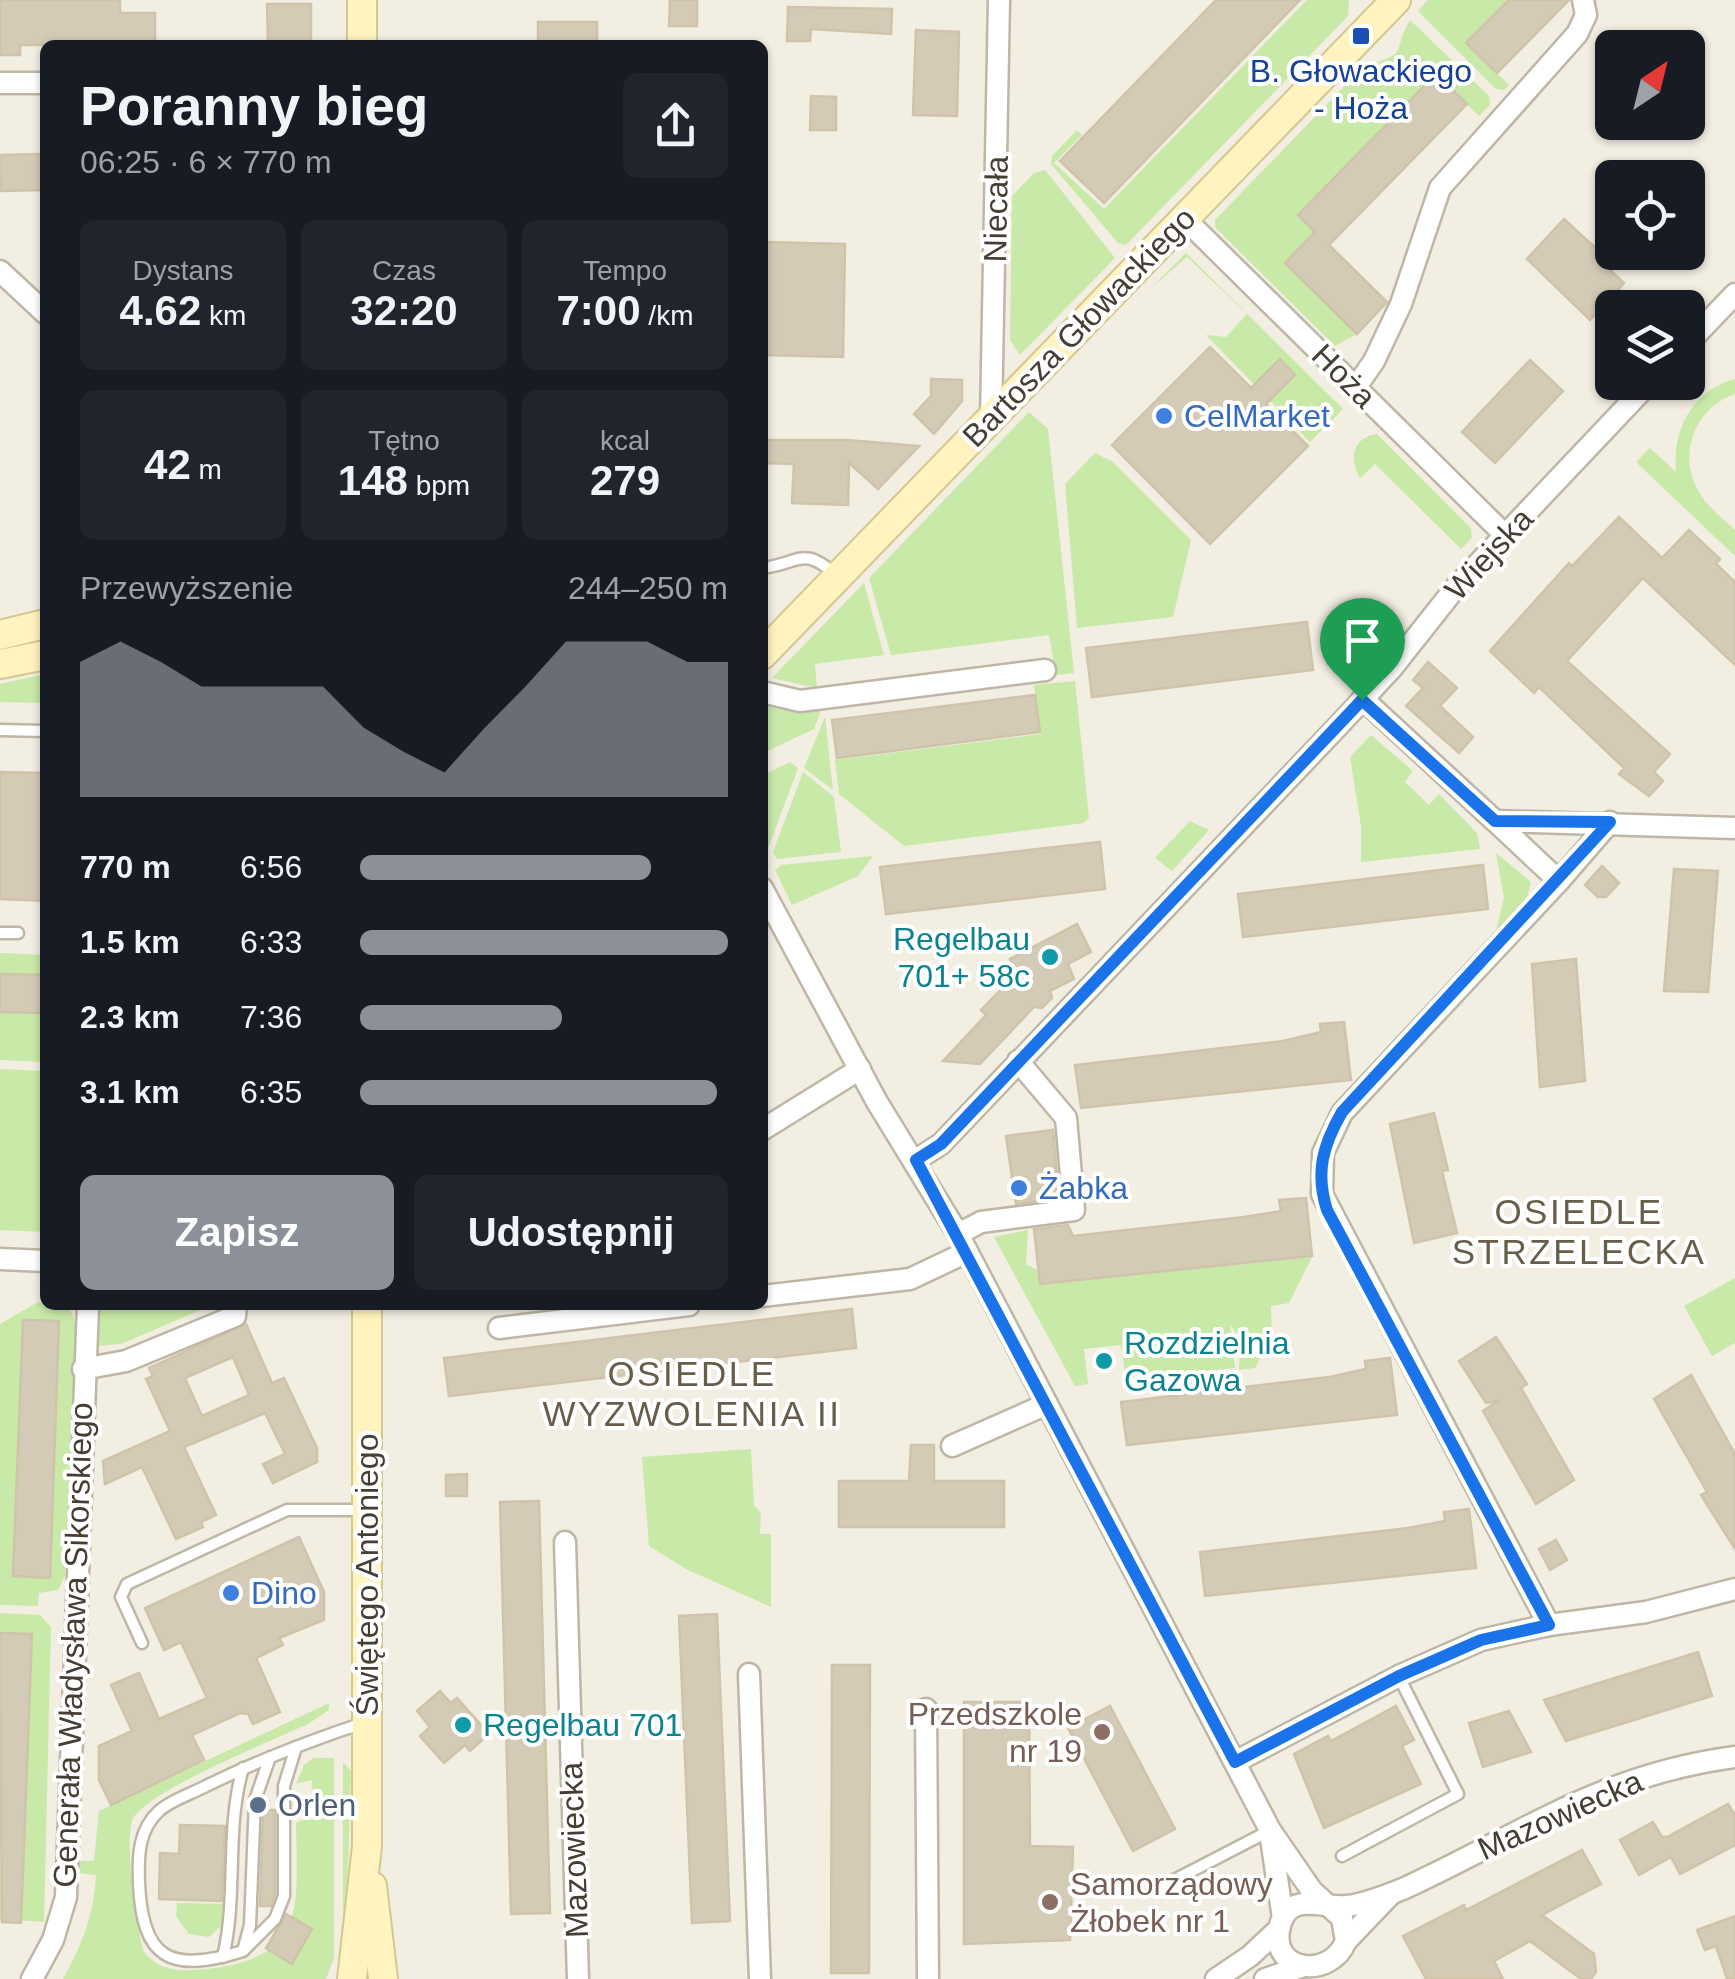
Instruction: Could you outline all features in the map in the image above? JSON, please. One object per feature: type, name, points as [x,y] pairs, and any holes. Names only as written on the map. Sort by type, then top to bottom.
[{"type":"street","points":[[362,0],[362,40]]},
{"type":"street","name":"Niecała","points":[[991,418],[998,0]]},
{"type":"street","name":"Bartosza Głowackiego","points":[[768,649],[1396,0]]},
{"type":"street","points":[[1356,388],[1374,361],[1401,304],[1440,188],[1576,34],[1586,15],[1583,0]]},
{"type":"street","points":[[0,83],[40,83]]},
{"type":"street","name":"Hoża","points":[[1184,218],[1505,535]]},
{"type":"street","points":[[0,271],[40,309]]},
{"type":"street","points":[[1705,326],[1735,294]]},
{"type":"street","name":"Wiejska","points":[[916,1160],[941,1144],[1362,700],[1505,535],[1633,400]]},
{"type":"street","points":[[0,635],[40,625]]},
{"type":"street","points":[[0,664],[40,656]]},
{"type":"street","points":[[768,693],[800,701],[1045,670]]},
{"type":"street","points":[[1362,700],[1559,882]]},
{"type":"street","points":[[1495,821],[1735,828]]},
{"type":"street","points":[[1549,1625],[1327,1210],[1320,1163],[1326,1140],[1342,1112],[1559,882],[1610,822]]},
{"type":"street","points":[[769,914],[962,1243],[1270,1830],[1324,1903],[1342,1918],[1346,1941],[1338,1970],[1301,1967],[1264,1979]]},
{"type":"street","points":[[768,1295],[910,1279],[962,1243],[982,1222],[1074,1210],[1066,1118],[1018,1062]]},
{"type":"street","points":[[768,1126],[860,1069]]},
{"type":"street","points":[[0,1259],[40,1261]]},
{"type":"street","name":"Generała Władysława Sikorskiego","points":[[32,1979],[53,1940],[66,1897],[88,1310]]},
{"type":"street","points":[[84,1370],[126,1361],[236,1316],[236,1310]]},
{"type":"street","name":"Świętego Antoniego","points":[[352,1979],[367,1846],[367,1310]]},
{"type":"street","points":[[499,1328],[648,1310]]},
{"type":"street","points":[[952,1446],[1047,1404]]},
{"type":"street","name":"Mazowiecka","points":[[564,1542],[578,1979]]},
{"type":"street","points":[[1235,1762],[1399,1676],[1481,1640],[1549,1625],[1646,1612],[1735,1589]]},
{"type":"street","points":[[749,1674],[760,1979]]},
{"type":"street","points":[[926,1708],[928,1979]]},
{"type":"street","name":"Mazowiecka","points":[[1324,1903],[1345,1906],[1391,1894],[1563,1806],[1629,1778],[1735,1757]]},
{"type":"street","points":[[1270,1830],[1283,1952],[1301,1967]]},
{"type":"street","name":"Świętego Antoniego","points":[[367,1846],[383,1979]]},
{"type":"street","name":"Mazowiecka","points":[[1346,1941],[1391,1894]]},
{"type":"street","points":[[1216,1979],[1250,1956],[1301,1903],[1324,1903]]},
{"type":"lane","points":[[768,566],[804,556],[815,558],[837,576]]},
{"type":"lane","points":[[0,730],[40,731]]},
{"type":"lane","points":[[0,933],[18,933]]},
{"type":"lane","points":[[142,1643],[121,1597],[128,1584],[288,1510],[367,1510]]},
{"type":"lane","points":[[1342,1856],[1458,1794],[1399,1676]]},
{"type":"lane","points":[[296,1747],[284,1786],[284,1896],[275,1919],[243,1951],[223,1957],[195,1961],[170,1957],[150,1944],[141,1922],[138,1858],[150,1822],[162,1808],[270,1756],[367,1721]]},
{"type":"lane","points":[[243,1951],[250,1925],[255,1800],[270,1756]]},
{"type":"lane","points":[[223,1957],[230,1929],[235,1796],[243,1768]]},
{"type":"lane","points":[[1155,1890],[1270,1830]]},
{"type":"green space","points":[[1307,0],[1349,0],[1348,16],[1126,245],[1118,243],[1051,164],[1052,156],[1077,130],[1082,135],[1054,163],[1104,209]]},
{"type":"green space","points":[[1428,0],[1509,0],[1467,43],[1509,85],[1504,90],[1496,89],[1418,11]]},
{"type":"green space","points":[[1410,20],[1489,96],[1490,105],[1479,116],[1436,74],[1315,232],[1285,263],[1357,334],[1335,346],[1215,227],[1215,220],[1363,67],[1395,54]]},
{"type":"green space","points":[[1045,170],[1115,258],[1020,355],[1010,340],[1012,196],[1034,173]]},
{"type":"green space","points":[[1186,253],[1343,409],[1310,442],[1206,335],[1226,337],[1247,314],[1187,257],[1149,290]]},
{"type":"green space","points":[[1735,379],[1735,394],[1721,400],[1701,420],[1694,433],[1689,461],[1701,496],[1735,530],[1735,556],[1636,462],[1650,448],[1676,472],[1677,442],[1688,414],[1696,402],[1705,400],[1705,394]]},
{"type":"green space","points":[[1029,412],[1048,429],[1074,673],[1056,675],[1049,635],[891,655],[869,578]]},
{"type":"green space","points":[[1377,434],[1471,528],[1472,538],[1461,549],[1375,464],[1360,478],[1354,464],[1355,450],[1363,439]]},
{"type":"green space","points":[[1095,453],[1113,462],[1191,540],[1173,617],[1077,628],[1065,484]]},
{"type":"green space","points":[[864,583],[884,655],[815,664],[817,688],[772,678]]},
{"type":"green space","points":[[40,675],[40,703],[0,702],[0,684]]},
{"type":"green space","points":[[1075,681],[1089,818],[1084,823],[904,846],[839,794],[835,760],[1041,734],[1034,685]]},
{"type":"green space","points":[[768,704],[821,710],[814,729],[768,751]]},
{"type":"green space","points":[[825,717],[833,790],[804,768]]},
{"type":"green space","points":[[1371,735],[1413,771],[1405,782],[1429,805],[1439,794],[1477,833],[1480,849],[1361,862],[1361,826],[1350,757]]},
{"type":"green space","points":[[790,762],[798,768],[768,848],[768,773]]},
{"type":"green space","points":[[803,772],[834,797],[841,852],[777,859],[773,852]]},
{"type":"green space","points":[[1190,821],[1209,830],[1172,871],[1155,858]]},
{"type":"green space","points":[[1496,853],[1531,882],[1524,908],[1494,940],[1504,898]]},
{"type":"green space","points":[[873,856],[858,876],[792,905],[775,870],[781,865]]},
{"type":"green space","points":[[0,953],[40,955],[40,1062],[0,1060]]},
{"type":"green space","points":[[0,1069],[40,1071],[40,1232],[0,1230]]},
{"type":"green space","points":[[1028,1230],[1026,1264],[1037,1270],[1040,1285],[1312,1257],[1289,1303],[1271,1306],[1272,1334],[1255,1368],[1239,1370],[1240,1339],[1230,1324],[1235,1368],[1126,1380],[1121,1345],[1084,1349],[1088,1384],[1075,1386],[994,1237]]},
{"type":"green space","points":[[1735,1278],[1735,1343],[1712,1356],[1684,1306]]},
{"type":"green space","points":[[38,1302],[40,1310],[70,1310],[76,1322],[65,1576],[58,1590],[39,1593],[38,1606],[0,1605],[0,1324]]},
{"type":"green space","points":[[99,1310],[200,1310],[121,1344],[96,1346]]},
{"type":"green space","points":[[751,1449],[754,1505],[761,1513],[760,1534],[771,1534],[771,1607],[686,1569],[649,1546],[642,1457]]},
{"type":"green space","points":[[0,1613],[40,1615],[51,1627],[44,1922],[0,1919]]},
{"type":"green space","points":[[329,1703],[329,1710],[308,1724],[159,1796],[141,1809],[132,1821],[130,1833],[132,1886],[144,1952],[158,1964],[173,1969],[198,1970],[240,1963],[264,1953],[280,1940],[290,1923],[297,1880],[296,1823],[311,1816],[312,1780],[296,1784],[304,1765],[313,1758],[334,1758],[334,1958],[326,1979],[63,1979],[93,1904],[96,1875],[78,1873],[78,1861],[94,1861],[99,1811]]},
{"type":"green space","points":[[343,1762],[351,1771],[346,1931],[343,1929]]},
{"type":"green space","points":[[177,1903],[228,1904],[224,1923],[209,1937],[189,1934],[176,1916]]},
{"type":"building","points":[[0,0],[120,0],[120,13],[155,13],[155,40],[40,40],[40,45],[20,45],[20,55],[0,55]]},
{"type":"building","points":[[670,0],[697,0],[697,26],[669,26]]},
{"type":"building","points":[[1216,0],[1300,0],[1104,203],[1060,161]]},
{"type":"building","points":[[1509,0],[1569,0],[1497,73],[1466,43]]},
{"type":"building","points":[[267,4],[311,4],[311,40],[268,40]]},
{"type":"building","points":[[788,7],[892,9],[891,34],[811,29],[810,41],[787,41]]},
{"type":"building","points":[[538,22],[597,22],[597,40],[538,40]]},
{"type":"building","points":[[916,30],[959,32],[957,116],[913,115]]},
{"type":"building","points":[[1436,74],[1467,104],[1329,245],[1387,302],[1357,334],[1285,263],[1315,232],[1298,215]]},
{"type":"building","points":[[811,96],[836,97],[836,130],[810,130]]},
{"type":"building","points":[[40,154],[40,190],[1,191],[0,155]]},
{"type":"building","points":[[1564,219],[1595,248],[1595,270],[1610,270],[1624,283],[1618,290],[1595,290],[1595,315],[1590,320],[1527,259]]},
{"type":"building","points":[[768,242],[845,244],[843,357],[768,355]]},
{"type":"building","points":[[1210,347],[1251,388],[1280,359],[1295,375],[1266,404],[1308,446],[1210,544],[1112,445]]},
{"type":"building","points":[[1530,360],[1563,391],[1495,463],[1462,432]]},
{"type":"building","points":[[931,379],[962,380],[962,401],[934,434],[914,414],[931,396]]},
{"type":"building","points":[[768,440],[847,440],[919,446],[878,489],[849,463],[848,505],[792,503],[794,464],[768,463]]},
{"type":"building","points":[[1619,517],[1662,558],[1689,530],[1720,559],[1716,564],[1735,582],[1735,665],[1643,578],[1567,661],[1670,754],[1654,772],[1663,781],[1649,796],[1619,774],[1624,768],[1539,687],[1534,693],[1490,651],[1569,563],[1572,566]]},
{"type":"building","points":[[1307,622],[1313,670],[1092,697],[1086,648]]},
{"type":"building","points":[[1428,662],[1457,688],[1440,706],[1473,737],[1459,753],[1406,706],[1423,688],[1413,680]]},
{"type":"building","points":[[1035,695],[1040,732],[837,758],[832,720]]},
{"type":"building","points":[[0,772],[40,773],[40,901],[0,899]]},
{"type":"building","points":[[1100,842],[1105,889],[886,914],[880,867]]},
{"type":"building","points":[[1483,865],[1488,909],[1243,937],[1238,894]]},
{"type":"building","points":[[1602,866],[1619,883],[1606,897],[1598,897],[1585,885]]},
{"type":"building","points":[[1674,869],[1718,871],[1708,992],[1664,991]]},
{"type":"building","points":[[1077,924],[1091,952],[1068,964],[1074,979],[1050,991],[1052,998],[1042,1008],[1034,1007],[980,1064],[943,1061],[986,1015],[981,1010],[1017,973],[1010,959]]},
{"type":"building","points":[[1576,959],[1585,1081],[1540,1087],[1532,964]]},
{"type":"building","points":[[0,974],[40,975],[40,1013],[0,1012]]},
{"type":"building","points":[[1344,1022],[1351,1080],[1081,1108],[1075,1065],[1283,1041],[1321,1032],[1320,1024]]},
{"type":"building","points":[[1434,1113],[1448,1170],[1442,1171],[1457,1233],[1414,1243],[1390,1124]]},
{"type":"building","points":[[1053,1130],[1059,1198],[1016,1204],[1006,1136]]},
{"type":"building","points":[[1306,1198],[1312,1256],[1040,1284],[1034,1229],[1068,1225],[1073,1236],[1244,1217],[1281,1211],[1279,1200]]},
{"type":"building","points":[[852,1309],[856,1348],[449,1396],[444,1358]]},
{"type":"building","points":[[23,1320],[59,1321],[50,1578],[13,1576]]},
{"type":"building","points":[[246,1324],[272,1383],[284,1378],[317,1448],[317,1462],[273,1483],[263,1464],[285,1454],[265,1413],[184,1447],[216,1515],[201,1522],[203,1527],[176,1539],[142,1467],[105,1484],[103,1461],[170,1431],[146,1379],[153,1376],[149,1368]],"holes":[[[233,1357],[249,1395],[202,1416],[185,1378]]]},
{"type":"building","points":[[1496,1337],[1527,1384],[1521,1388],[1574,1480],[1536,1504],[1483,1411],[1498,1401],[1486,1403],[1459,1361]]},
{"type":"building","points":[[1390,1358],[1397,1415],[1127,1445],[1121,1402],[1329,1377],[1366,1369],[1365,1361]]},
{"type":"building","points":[[1691,1375],[1735,1454],[1735,1549],[1701,1495],[1707,1492],[1654,1399]]},
{"type":"building","points":[[911,1445],[934,1445],[934,1481],[1004,1481],[1004,1527],[839,1527],[839,1481],[909,1481]]},
{"type":"building","points":[[467,1474],[467,1496],[446,1496],[446,1475]]},
{"type":"building","points":[[539,1501],[550,1913],[511,1914],[500,1502]]},
{"type":"building","points":[[1469,1509],[1476,1568],[1205,1596],[1200,1552],[1408,1528],[1445,1521],[1444,1512]]},
{"type":"building","points":[[299,1537],[324,1592],[324,1620],[279,1638],[283,1645],[256,1658],[280,1712],[253,1724],[248,1714],[240,1713],[192,1735],[204,1760],[111,1805],[99,1780],[99,1746],[132,1731],[111,1685],[139,1673],[159,1719],[207,1698],[181,1642],[164,1650],[145,1608]]},
{"type":"building","points":[[1556,1540],[1567,1560],[1550,1570],[1539,1549]]},
{"type":"building","points":[[717,1614],[730,1921],[692,1923],[679,1616]]},
{"type":"building","points":[[0,1633],[32,1634],[21,1923],[2,1922]]},
{"type":"building","points":[[1698,1652],[1712,1696],[1566,1741],[1544,1700]]},
{"type":"building","points":[[832,1665],[870,1665],[869,1973],[831,1973]]},
{"type":"building","points":[[440,1691],[451,1703],[457,1698],[489,1734],[470,1751],[465,1745],[444,1763],[420,1736],[430,1727],[417,1711]]},
{"type":"building","points":[[964,1702],[1029,1702],[1030,1846],[1073,1847],[1070,1940],[964,1944]]},
{"type":"building","points":[[1110,1706],[1175,1829],[1133,1851],[1068,1728]]},
{"type":"building","points":[[1396,1706],[1414,1740],[1402,1746],[1421,1784],[1324,1828],[1294,1754],[1328,1736],[1331,1741]]},
{"type":"building","points":[[1509,1711],[1531,1752],[1483,1767],[1469,1723]]},
{"type":"building","points":[[1728,1804],[1735,1815],[1735,1845],[1680,1874],[1671,1857],[1639,1875],[1620,1840],[1653,1822],[1662,1837],[1667,1837]]},
{"type":"building","points":[[263,1810],[275,1810],[275,1894],[271,1906],[260,1906]]},
{"type":"building","points":[[180,1825],[225,1826],[222,1901],[159,1899],[160,1853],[179,1854]]},
{"type":"building","points":[[1582,1850],[1601,1884],[1542,1915],[1594,1954],[1596,1972],[1591,1979],[1581,1979],[1530,1941],[1494,1961],[1503,1979],[1426,1979],[1403,1936],[1464,1905],[1466,1910]]},
{"type":"building","points":[[286,1914],[312,1929],[292,1964],[266,1948]]},
{"type":"building","points":[[1735,1916],[1735,1979],[1727,1979],[1716,1946],[1705,1950],[1697,1930]]},
{"type":"place","name":"B. Głowackiego - Hoża","points":[[1361,36]]},
{"type":"place","name":"CelMarket","points":[[1164,416]]},
{"type":"place","name":"Regelbau 701+ 58c","points":[[1050,957]]},
{"type":"place","name":"Żabka","points":[[1019,1188]]},
{"type":"place","name":"Rozdzielnia Gazowa","points":[[1104,1361]]},
{"type":"place","name":"Dino","points":[[231,1593]]},
{"type":"place","name":"Regelbau 701","points":[[463,1725]]},
{"type":"place","name":"Przedszkole nr 19","points":[[1102,1732]]},
{"type":"place","name":"Orlen","points":[[258,1805]]},
{"type":"place","name":"Samorządowy Żłobek nr 1","points":[[1050,1902]]},
{"type":"district","name":"OSIEDLE STRZELECKA","points":[[1579,1231]]},
{"type":"district","name":"OSIEDLE WYZWOLENIA II","points":[[692,1393]]},
{"type":"route","points":[[1362,700],[1495,821],[1610,822],[1559,882],[1342,1112],[1326,1140],[1320,1163],[1327,1210],[1549,1625],[1481,1640],[1399,1676],[1235,1762],[916,1160],[941,1144],[1362,700]]}]
